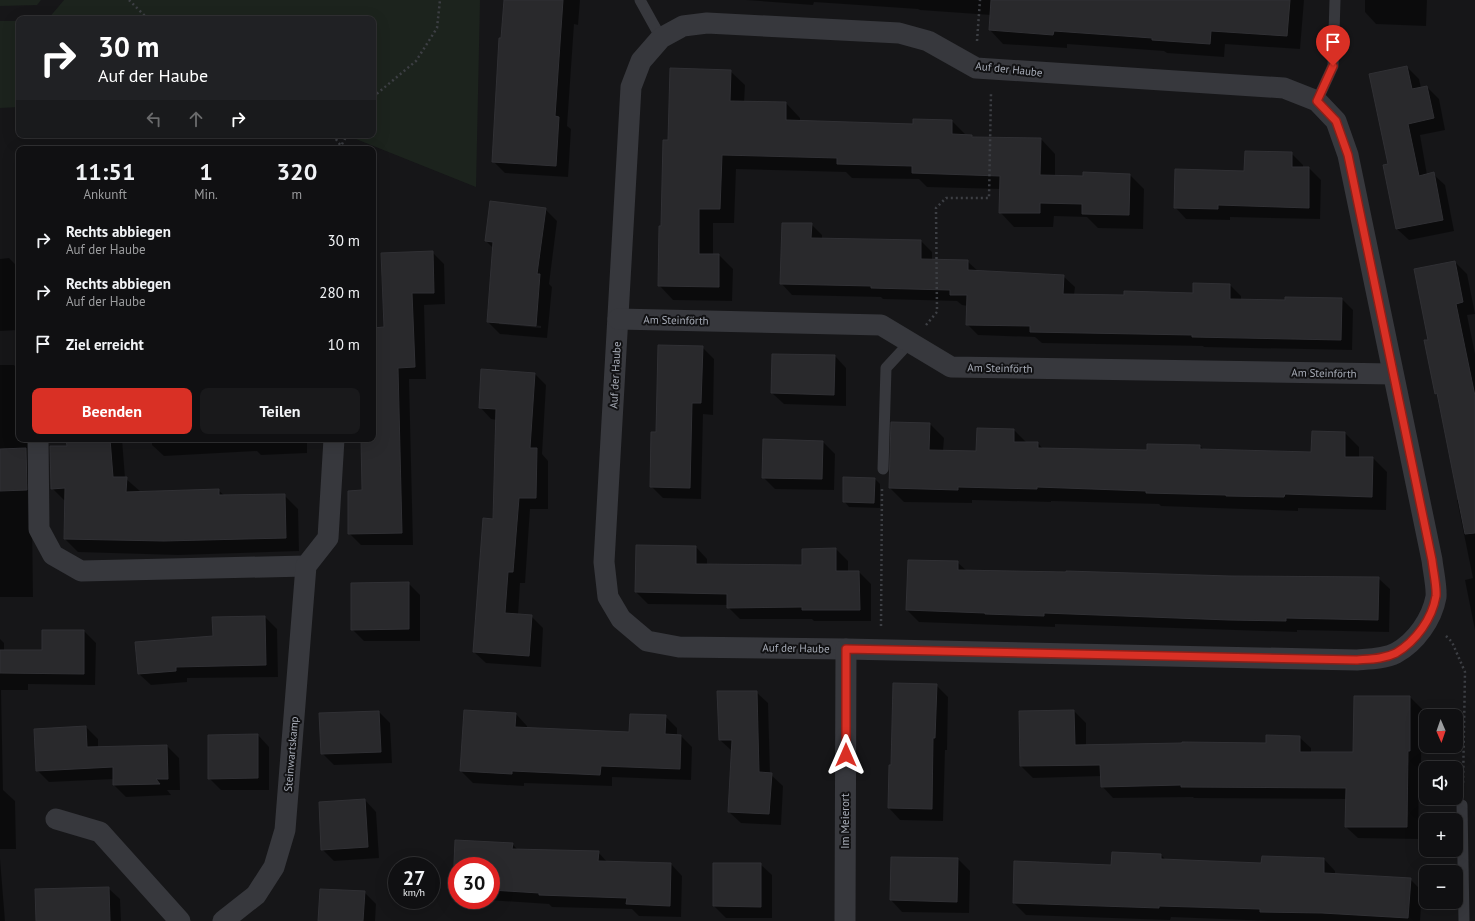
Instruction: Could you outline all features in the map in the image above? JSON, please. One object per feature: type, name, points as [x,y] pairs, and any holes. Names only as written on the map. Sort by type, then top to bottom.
[{"type":"street","name":"Auf der Haube","points":[[707,23],[900,33],[928,41],[984,68],[1284,88],[1317,101],[1336,121],[1348,155],[1432,560],[1436,596],[1429,619],[1415,638],[1396,653],[1377,659],[1357,660],[846,649],[679,647],[646,641],[621,619],[608,597],[604,562],[631,87],[641,61],[661,38],[682,26],[707,23]]},
{"type":"street","name":"Am Steinförth","points":[[618,319],[881,325],[950,367],[1393,374]]},
{"type":"street","points":[[38,442],[39,529],[53,555],[81,571],[306,566],[328,538],[334,442]]},
{"type":"street","name":"Steinwartskamp","points":[[224,921],[256,895],[274,867],[285,830],[306,566]]},
{"type":"street","name":"Im Meierort","points":[[845,921],[846,649]]},
{"type":"street","points":[[56,819],[100,832],[180,921]]},
{"type":"lane","points":[[640,0],[661,38]]},
{"type":"lane","points":[[1317,101],[1333,66],[1335,0]]},
{"type":"lane","points":[[882,469],[886,368],[910,342]]},
{"type":"lane","points":[[1462,805],[1464,921]]},
{"type":"path","points":[[128,0],[145,16]]},
{"type":"path","points":[[376,94],[416,61],[437,28],[440,0]]},
{"type":"path","points":[[910,342],[937,312],[936,208],[946,198],[989,198],[980,0]]},
{"type":"path","points":[[881,650],[882,469]]},
{"type":"path","points":[[1429,619],[1452,642],[1465,672],[1463,761]]},
{"type":"shaded area","points":[[0,0],[41,0],[37,5],[0,6]]},
{"type":"shaded area","points":[[64,0],[480,0],[476,187],[354,138],[376,138],[376,16],[51,16]]},
{"type":"shaded area","points":[[0,21],[16,21],[16,107],[0,108]]},
{"type":"building","points":[[504,0],[563,0],[555,116],[559,117],[556,166],[492,162],[499,38],[501,38]]},
{"type":"building","points":[[991,0],[1290,0],[1287,36],[1211,31],[1210,44],[1054,31],[1053,35],[989,30]]},
{"type":"building","points":[[1407,66],[1412,89],[1427,86],[1434,118],[1408,124],[1419,176],[1434,172],[1443,220],[1396,229],[1383,165],[1388,164],[1369,74]]},
{"type":"building","points":[[670,68],[731,70],[730,101],[786,102],[786,120],[913,124],[913,119],[952,120],[952,134],[972,135],[972,137],[1041,138],[1040,175],[1083,176],[1083,172],[1130,174],[1129,215],[1082,214],[1082,204],[1040,203],[1040,213],[999,213],[1000,176],[912,173],[912,166],[837,164],[837,158],[722,155],[720,209],[699,209],[699,254],[719,254],[719,287],[658,286],[663,140],[668,140]]},
{"type":"building","points":[[1245,151],[1292,152],[1292,167],[1309,167],[1309,208],[1218,205],[1218,209],[1174,208],[1175,169],[1244,171]]},
{"type":"building","points":[[490,201],[546,208],[537,274],[540,274],[536,326],[487,322],[493,242],[485,241]]},
{"type":"building","points":[[782,223],[812,223],[811,238],[921,240],[921,259],[968,260],[968,270],[1064,275],[1063,294],[1124,295],[1124,291],[1193,293],[1193,283],[1230,284],[1230,299],[1285,300],[1285,297],[1342,298],[1341,340],[1030,332],[1030,326],[966,325],[967,295],[950,295],[950,290],[871,288],[871,286],[780,284]]},
{"type":"building","points":[[433,251],[434,293],[412,293],[415,367],[398,368],[402,533],[348,534],[348,491],[362,490],[361,442],[376,442],[376,328],[384,327],[381,253]]},
{"type":"building","points":[[1455,261],[1463,302],[1456,304],[1475,396],[1475,533],[1465,534],[1437,393],[1435,394],[1424,340],[1428,340],[1414,269]]},
{"type":"building","points":[[658,345],[703,346],[701,403],[692,403],[690,488],[650,487],[651,432],[656,432]]},
{"type":"building","points":[[772,354],[835,355],[834,395],[771,393]]},
{"type":"building","points":[[481,369],[535,373],[530,448],[537,448],[536,498],[519,498],[513,572],[508,572],[505,613],[532,615],[529,656],[473,652],[483,518],[493,519],[496,409],[479,408]]},
{"type":"building","points":[[891,422],[930,423],[929,450],[976,451],[977,428],[1014,429],[1014,442],[1038,442],[1038,448],[1147,450],[1147,444],[1200,445],[1200,449],[1311,452],[1312,431],[1345,432],[1345,457],[1373,457],[1372,497],[1285,494],[1284,497],[1226,496],[1037,487],[1037,489],[958,487],[958,490],[889,488]]},
{"type":"building","points":[[763,439],[823,441],[822,479],[762,478]]},
{"type":"building","points":[[66,442],[110,442],[113,477],[127,477],[126,492],[219,489],[219,495],[285,494],[286,538],[164,541],[64,539],[65,488],[51,489],[50,446],[67,446]]},
{"type":"building","points":[[26,448],[27,490],[0,491],[0,449]]},
{"type":"building","points":[[843,477],[875,478],[874,503],[843,502]]},
{"type":"building","points":[[636,545],[696,546],[696,564],[802,565],[802,549],[836,548],[836,571],[859,571],[860,610],[802,610],[802,607],[727,608],[727,594],[635,592]]},
{"type":"building","points":[[908,560],[958,561],[958,570],[1066,571],[1230,576],[1379,577],[1378,620],[1286,618],[1286,621],[1229,620],[1044,613],[1044,616],[906,610]]},
{"type":"building","points":[[409,582],[409,629],[351,630],[351,583]]},
{"type":"building","points":[[265,616],[266,665],[176,667],[176,671],[138,674],[135,642],[213,636],[212,617]]},
{"type":"building","points":[[42,630],[84,630],[84,674],[0,673],[0,650],[42,650]]},
{"type":"building","points":[[893,683],[937,684],[935,738],[933,738],[932,809],[888,808],[889,765],[891,765]]},
{"type":"building","points":[[717,691],[757,691],[759,772],[772,773],[769,814],[728,812],[732,740],[719,740]]},
{"type":"building","points":[[1354,696],[1410,696],[1410,751],[1408,751],[1407,827],[1345,827],[1346,788],[1181,787],[1181,785],[1101,787],[1100,765],[1020,766],[1019,711],[1074,710],[1075,745],[1182,742],[1266,743],[1266,735],[1300,736],[1300,752],[1353,752]]},
{"type":"building","points":[[464,710],[516,713],[515,727],[629,732],[630,714],[666,715],[665,734],[681,735],[680,769],[601,766],[600,775],[512,771],[512,774],[460,771]]},
{"type":"building","points":[[379,711],[381,752],[321,754],[319,713]]},
{"type":"building","points":[[86,726],[87,747],[167,745],[168,779],[156,779],[160,784],[113,785],[113,767],[36,771],[34,729]]},
{"type":"building","points":[[258,734],[258,778],[208,779],[208,735]]},
{"type":"building","points":[[365,799],[368,847],[321,850],[319,802]]},
{"type":"building","points":[[455,840],[513,843],[512,849],[599,851],[598,861],[671,863],[670,906],[626,904],[627,898],[539,895],[539,893],[500,891],[500,857],[454,857]]},
{"type":"building","points":[[1112,852],[1161,854],[1161,859],[1261,863],[1262,856],[1324,858],[1324,873],[1411,878],[1408,918],[1322,913],[1260,912],[1260,909],[1159,906],[1159,908],[1013,903],[1014,861],[1111,865]]},
{"type":"building","points":[[891,857],[958,858],[957,902],[890,900]]},
{"type":"building","points":[[713,863],[761,863],[761,907],[713,906]]},
{"type":"building","points":[[109,887],[110,921],[36,921],[35,889]]},
{"type":"building","points":[[320,889],[365,891],[363,921],[318,921]]},
{"type":"route","points":[[846,755],[846,649],[1357,660],[1377,659],[1396,653],[1415,638],[1429,619],[1436,596],[1432,560],[1348,155],[1336,121],[1317,101],[1333,66]]}]
